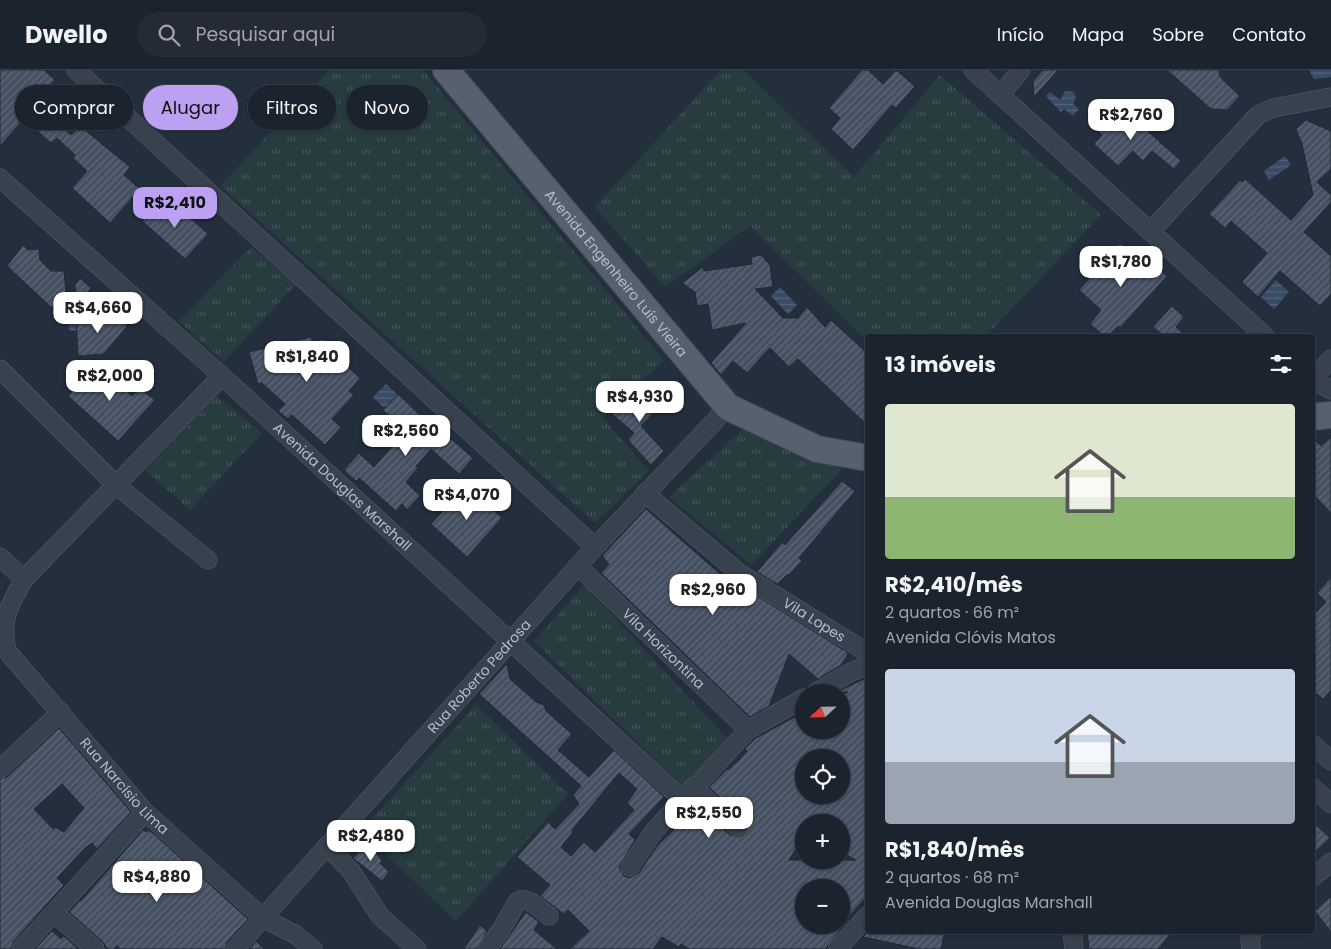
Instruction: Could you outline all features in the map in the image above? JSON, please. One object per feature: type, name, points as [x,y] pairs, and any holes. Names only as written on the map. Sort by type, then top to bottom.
[{"type":"main road","name":"Avenida Engenheiro Luís Vieira","points":[[446,70],[728,407],[817,450],[865,458]]},
{"type":"main road","points":[[1315,417],[1331,415]]},
{"type":"street","points":[[76,70],[595,547]]},
{"type":"street","points":[[973,70],[1263,334]]},
{"type":"street","points":[[1000,94],[1021,70]]},
{"type":"street","points":[[1151,231],[1258,115],[1273,108],[1331,97]]},
{"type":"street","name":"Avenida Douglas Marshall","points":[[0,178],[222,376],[510,640],[688,793],[736,827]]},
{"type":"street","points":[[1315,376],[1331,359]]},
{"type":"street","points":[[0,369],[116,485],[208,560]]},
{"type":"street","points":[[2,639],[5,616],[24,579],[222,376]]},
{"type":"street","points":[[1315,381],[1331,390]]},
{"type":"street","name":"Rua Roberto Pedrosa","points":[[235,949],[510,640],[645,493],[728,407]]},
{"type":"street","name":"Vila Lopes","points":[[645,493],[739,573],[865,651]]},
{"type":"street","points":[[0,556],[24,579]]},
{"type":"street","name":"Vila Horizontina","points":[[578,566],[748,730]]},
{"type":"street","name":"Rua Narcísio Lima","points":[[2,639],[7,651],[14,660],[61,712],[145,812],[263,918],[296,935],[313,949]]},
{"type":"street","points":[[830,684],[865,666]]},
{"type":"street","points":[[630,867],[643,845],[688,793],[748,730],[795,703]]},
{"type":"street","points":[[0,769],[61,712]]},
{"type":"street","points":[[1315,747],[1331,762]]},
{"type":"street","points":[[1315,790],[1331,804]]},
{"type":"street","points":[[21,949],[145,812]]},
{"type":"street","points":[[327,846],[351,871],[380,916],[417,949]]},
{"type":"street","points":[[1315,875],[1331,862]]},
{"type":"street","points":[[487,949],[501,930],[516,902],[521,899],[526,899],[549,916]]},
{"type":"street","points":[[54,913],[95,949]]},
{"type":"street","points":[[837,949],[864,920]]},
{"type":"street","points":[[855,949],[864,920]]},
{"type":"street","points":[[1072,934],[1074,949]]},
{"type":"green space","points":[[329,70],[423,70],[664,360],[603,418],[649,471],[595,523],[220,186],[273,130],[336,130],[336,85],[315,85]]},
{"type":"green space","points":[[721,70],[743,70],[854,177],[940,75],[1101,215],[988,334],[865,334],[865,339],[750,226],[665,287],[595,207]]},
{"type":"green space","points":[[251,247],[296,284],[224,362],[179,321]]},
{"type":"green space","points":[[217,396],[262,433],[190,510],[145,470]]},
{"type":"green space","points":[[743,429],[842,469],[751,565],[669,497]]},
{"type":"green space","points":[[584,585],[727,738],[682,786],[534,641]]},
{"type":"green space","points":[[476,705],[568,794],[456,921],[361,831]]},
{"type":"water","points":[[1309,70],[1331,70],[1331,77],[1314,79]]},
{"type":"water","points":[[1065,91],[1073,92],[1076,96],[1073,104],[1079,109],[1073,116],[1064,109],[1061,112],[1046,96],[1050,92],[1060,100]]},
{"type":"water","points":[[1285,156],[1291,165],[1269,180],[1264,171]]},
{"type":"water","points":[[1276,280],[1289,292],[1274,309],[1261,297]]},
{"type":"water","points":[[780,287],[797,305],[788,314],[771,296]]},
{"type":"water","points":[[68,311],[90,311],[89,321],[79,331],[69,330]]},
{"type":"water","points":[[386,384],[399,396],[387,407],[383,407],[373,397]]},
{"type":"building","points":[[0,70],[44,70],[55,80],[50,85],[15,85],[15,129],[0,146]]},
{"type":"building","points":[[862,70],[868,70],[883,84],[896,70],[915,86],[896,108],[892,105],[853,150],[831,129],[840,118],[829,108]]},
{"type":"building","points":[[1043,70],[1058,70],[1034,97],[1033,81]]},
{"type":"building","points":[[1167,70],[1220,70],[1219,75],[1240,96],[1227,110],[1211,109]]},
{"type":"building","points":[[1121,107],[1181,161],[1174,169],[1152,151],[1143,161],[1133,151],[1118,166],[1094,144],[1102,135],[1099,132]]},
{"type":"building","points":[[1306,120],[1331,131],[1331,169],[1317,182],[1331,195],[1331,202],[1304,232],[1331,256],[1331,294],[1320,306],[1280,271],[1258,297],[1242,282],[1267,253],[1231,221],[1225,228],[1209,214],[1240,180],[1242,182],[1245,179],[1291,220],[1313,195],[1302,144],[1296,129]]},
{"type":"building","points":[[36,130],[66,130],[71,135],[76,130],[85,130],[130,167],[124,175],[140,189],[110,223],[72,188],[87,171],[73,158],[75,155],[57,138],[51,143]]},
{"type":"building","points":[[160,201],[171,211],[176,205],[208,234],[185,259],[142,221]]},
{"type":"building","points":[[1120,243],[1139,260],[1143,255],[1167,276],[1120,328],[1118,326],[1110,334],[1102,334],[1090,324],[1101,310],[1079,290]]},
{"type":"building","points":[[23,245],[28,250],[39,249],[40,260],[51,271],[64,271],[66,293],[52,308],[7,266]]},
{"type":"building","points":[[761,255],[770,265],[773,287],[755,289],[783,318],[798,318],[807,307],[825,327],[831,320],[865,351],[865,423],[798,359],[789,367],[770,348],[747,373],[733,361],[721,375],[711,363],[746,323],[712,330],[708,304],[697,306],[695,292],[682,283],[703,267],[704,271],[752,264],[751,257]]},
{"type":"building","points":[[80,278],[91,288],[76,305],[75,285]]},
{"type":"building","points":[[1172,306],[1184,317],[1176,327],[1184,334],[1162,334],[1153,327]]},
{"type":"building","points":[[120,315],[127,326],[104,354],[78,356],[76,317]]},
{"type":"building","points":[[311,337],[313,342],[323,339],[325,346],[360,378],[349,391],[354,395],[332,419],[341,427],[325,445],[292,415],[288,419],[278,411],[285,404],[262,383],[258,384],[249,352]]},
{"type":"building","points":[[97,363],[132,396],[139,388],[155,400],[118,441],[68,396]]},
{"type":"building","points":[[638,386],[660,406],[641,426],[664,451],[651,465],[628,440],[634,433],[612,414]]},
{"type":"building","points":[[398,394],[447,441],[450,438],[473,458],[459,474],[431,449],[416,466],[418,468],[406,482],[420,496],[407,510],[402,504],[396,511],[359,478],[356,481],[344,470],[359,453],[374,467],[406,431],[383,410]]},
{"type":"building","points":[[1331,437],[1331,513],[1315,496],[1315,440],[1321,446]]},
{"type":"building","points":[[842,481],[855,491],[799,558],[802,561],[789,575],[777,584],[757,572],[782,542],[785,545]]},
{"type":"building","points":[[466,486],[502,518],[467,557],[431,524]]},
{"type":"building","points":[[646,509],[728,581],[730,579],[847,652],[848,654],[841,665],[818,679],[789,654],[769,706],[750,717],[601,573],[609,564],[602,556]]},
{"type":"building","points":[[1331,577],[1331,690],[1323,699],[1315,692],[1315,614],[1326,602],[1317,593]]},
{"type":"building","points":[[507,664],[510,679],[536,702],[544,705],[546,711],[572,734],[558,750],[589,777],[614,750],[664,797],[629,834],[635,840],[619,867],[624,876],[630,878],[639,873],[657,846],[683,821],[695,803],[730,835],[740,837],[744,834],[747,829],[744,820],[709,787],[739,760],[747,751],[745,749],[756,738],[795,717],[795,739],[850,739],[850,686],[865,678],[865,898],[850,915],[850,879],[795,879],[795,934],[837,934],[825,949],[689,949],[681,944],[679,947],[662,937],[653,949],[570,949],[589,931],[568,910],[564,914],[540,896],[550,885],[517,857],[548,822],[555,829],[579,804],[573,795],[581,786],[479,694]],"holes":[[[619,773],[637,789],[627,803],[634,810],[595,852],[584,842],[571,856],[561,847],[573,832],[572,830]]]},
{"type":"building","points":[[59,728],[131,812],[97,849],[92,843],[85,848],[57,878],[64,885],[13,942],[11,949],[0,949],[0,779],[7,777]],"holes":[[[62,784],[84,808],[64,832],[55,827],[53,829],[34,809]]]},
{"type":"building","points":[[1315,824],[1330,838],[1315,852]]},
{"type":"building","points":[[143,830],[146,832],[148,830],[154,834],[248,919],[227,942],[225,949],[120,949],[117,945],[114,949],[108,949],[102,941],[69,912],[81,901]]},
{"type":"building","points":[[366,844],[376,853],[382,861],[380,863],[389,872],[382,881],[353,858]]},
{"type":"building","points":[[1331,896],[1331,932],[1315,911]]},
{"type":"building","points":[[526,912],[539,922],[534,930],[557,949],[500,949]]},
{"type":"building","points":[[480,925],[487,931],[477,949],[464,949]]},
{"type":"building","points":[[52,931],[61,939],[64,936],[78,949],[35,949]]},
{"type":"building","points":[[866,934],[944,934],[941,949],[919,949],[863,937]]},
{"type":"building","points":[[1087,934],[1170,934],[1158,949],[1089,949]]},
{"type":"building","points":[[256,941],[264,949],[249,949]]}]
